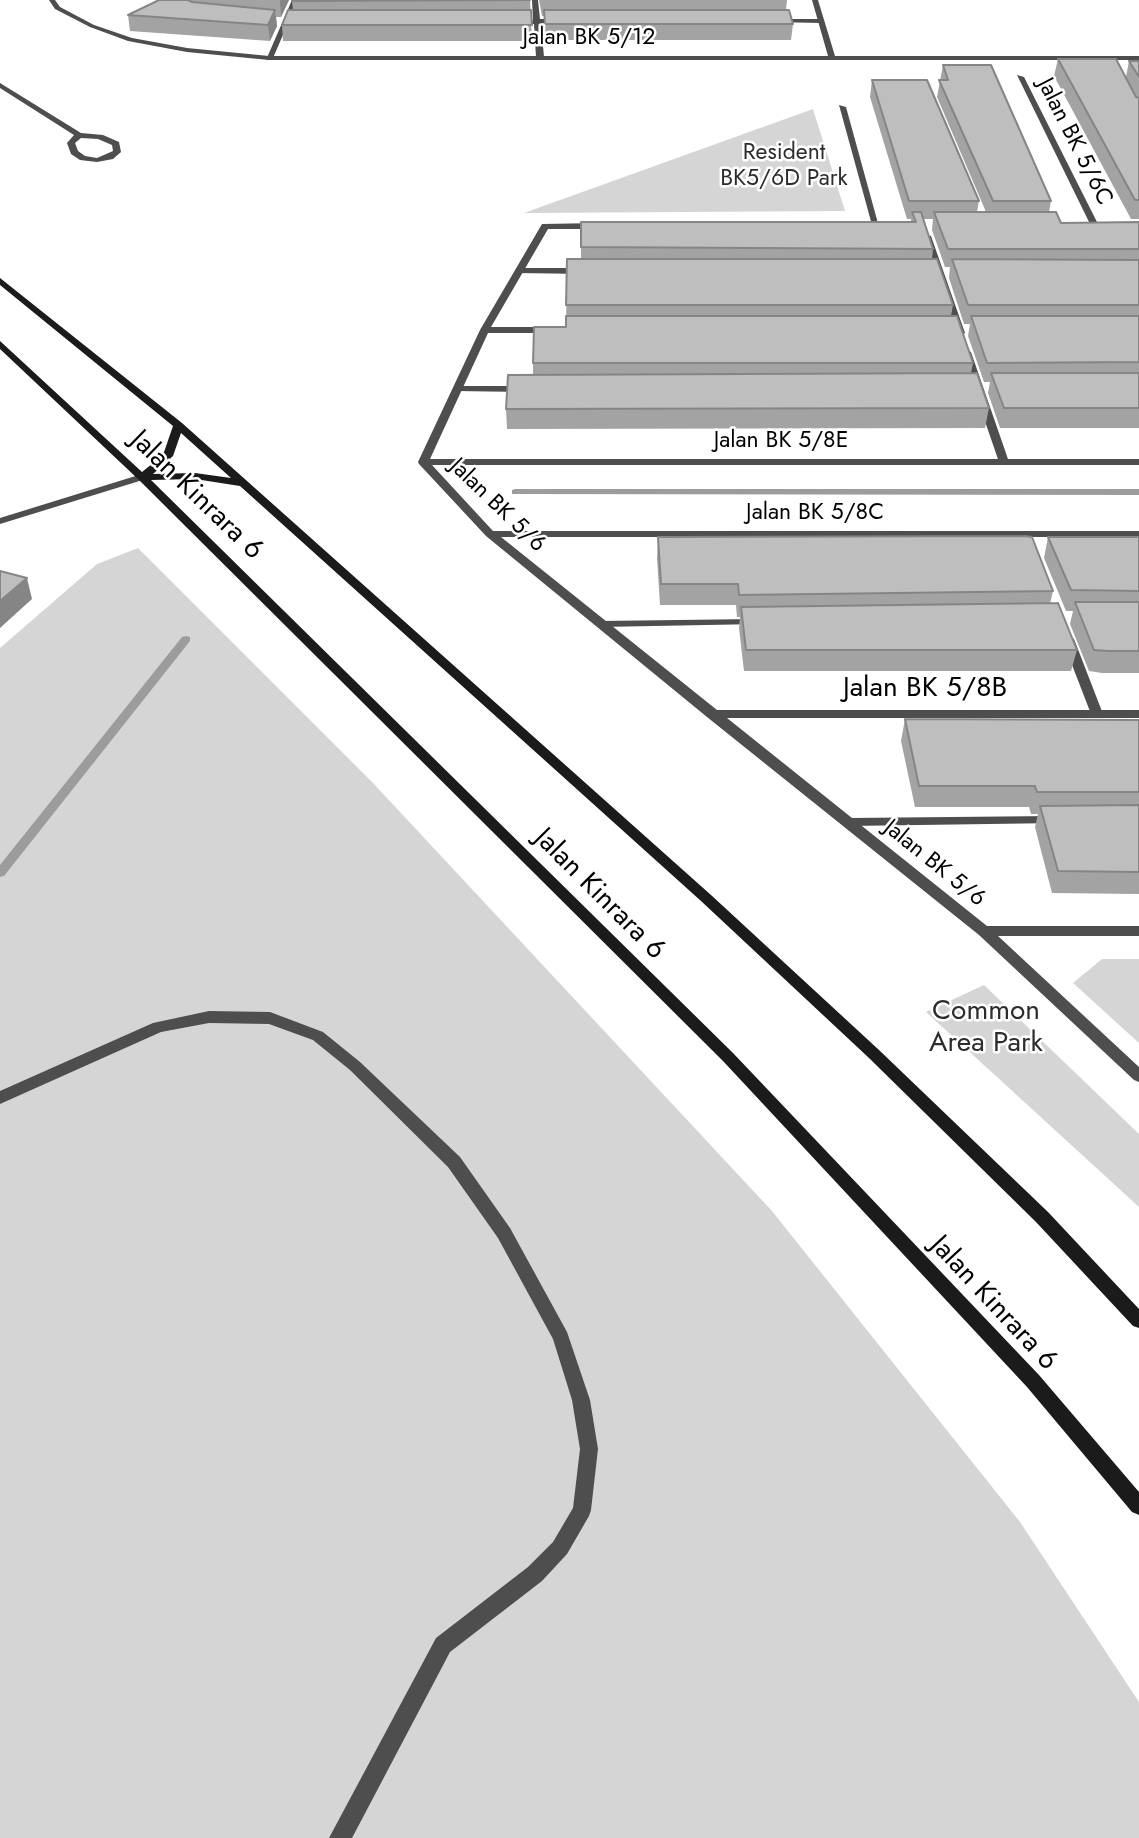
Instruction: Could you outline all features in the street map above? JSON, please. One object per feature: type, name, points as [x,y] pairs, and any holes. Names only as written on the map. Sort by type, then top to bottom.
[{"type":"main road","name":"Jalan Kinrara 6","points":[[0,281],[178,425],[706,898],[854,1035],[1042,1217],[1139,1321]]},
{"type":"main road","name":"Jalan Kinrara 6","points":[[0,344],[142,477],[728,1057],[1033,1381],[1139,1506]]},
{"type":"main road","points":[[142,477],[168,456],[178,425]]},
{"type":"main road","points":[[142,477],[195,476],[244,484]]},
{"type":"street","name":"Jalan BK 5/12","points":[[52,0],[57,8],[80,20],[130,40],[187,50],[269,58],[1139,58]]},
{"type":"street","points":[[269,58],[295,0]]},
{"type":"street","points":[[535,0],[540,57]]},
{"type":"street","points":[[815,0],[832,58]]},
{"type":"street","points":[[273,21],[299,22]]},
{"type":"street","points":[[767,21],[821,21]]},
{"type":"street","points":[[509,22],[564,22]]},
{"type":"street","name":"Jalan BK 5/6C","points":[[1020,77],[1094,224]]},
{"type":"street","points":[[0,85],[79,135],[100,137],[116,144],[117,152],[97,160],[83,158],[74,152],[71,143],[79,135]]},
{"type":"street","points":[[842,107],[876,225]]},
{"type":"street","points":[[1081,224],[1105,224]]},
{"type":"street","points":[[862,225],[888,225]]},
{"type":"street","points":[[923,225],[1004,462]]},
{"type":"street","name":"Jalan BK 5/6","points":[[614,226],[545,226],[485,330],[423,462],[491,534],[711,714],[984,931],[1139,1076]]},
{"type":"street","points":[[519,271],[600,272]]},
{"type":"street","points":[[926,274],[953,274]]},
{"type":"street","points":[[485,330],[568,330]]},
{"type":"street","points":[[945,330],[973,330]]},
{"type":"street","points":[[965,388],[992,388]]},
{"type":"street","points":[[457,389],[540,389]]},
{"type":"street","name":"Jalan BK 5/8E","points":[[423,462],[1139,462]]},
{"type":"street","points":[[1,519],[142,477]]},
{"type":"street","name":"Jalan BK 5/8C","points":[[491,534],[1029,540],[1139,534]]},
{"type":"street","points":[[600,624],[767,621]]},
{"type":"street","points":[[1064,629],[1097,714]]},
{"type":"street","name":"Jalan BK 5/8B","points":[[711,714],[1139,714]]},
{"type":"street","points":[[849,822],[1070,820]]},
{"type":"street","points":[[984,931],[1139,931]]},
{"type":"street","points":[[0,1098],[158,1027],[209,1017],[270,1018],[318,1036],[355,1066],[454,1162],[503,1233],[561,1337],[581,1400],[589,1449],[582,1510],[560,1548],[535,1574],[443,1645],[340,1838]]},
{"type":"green space","name":"Resident BK5/6D Park","points":[[813,109],[845,211],[524,213]]},
{"type":"green space","points":[[138,548],[373,783],[772,1211],[1020,1522],[1139,1702],[1139,1838],[0,1838],[0,648],[97,564]]},
{"type":"green space","points":[[1102,959],[1139,959],[1139,1043],[1073,983]]},
{"type":"green space","name":"Common Area Park","points":[[984,985],[1139,1134],[1139,1207],[926,1012]]},
{"type":"building","points":[[159,0],[188,0],[275,10],[268,25],[128,15]]},
{"type":"building","points":[[293,0],[530,0],[292,1]]},
{"type":"building","points":[[288,10],[531,10],[532,25],[282,25]]},
{"type":"building","points":[[544,10],[789,10],[793,24],[545,24]]},
{"type":"building","points":[[1058,59],[1116,59],[1139,98],[1139,200],[1135,200]]},
{"type":"building","points":[[1129,61],[1139,61],[1139,77]]},
{"type":"building","points":[[943,65],[991,65],[1051,201],[993,201],[939,80],[948,80]]},
{"type":"building","points":[[872,80],[927,80],[979,201],[909,201]]},
{"type":"building","points":[[912,212],[921,212],[933,249],[581,247],[581,222],[916,222]]},
{"type":"building","points":[[934,212],[1056,212],[1061,223],[1139,222],[1139,249],[948,249]]},
{"type":"building","points":[[567,259],[937,259],[953,305],[566,305]]},
{"type":"building","points":[[952,259],[1139,260],[1139,305],[968,305]]},
{"type":"building","points":[[566,316],[957,316],[973,363],[533,363],[534,327],[566,327]]},
{"type":"building","points":[[971,316],[1139,316],[1139,362],[987,363]]},
{"type":"building","points":[[977,373],[989,408],[506,409],[508,375]]},
{"type":"building","points":[[991,373],[1139,373],[1139,408],[1004,408]]},
{"type":"building","points":[[658,537],[1032,537],[1053,591],[739,595],[738,584],[661,584]]},
{"type":"building","points":[[1048,537],[1139,537],[1139,591],[1071,590]]},
{"type":"building","points":[[0,571],[27,578],[0,601]]},
{"type":"building","points":[[1075,602],[1139,602],[1139,651],[1094,650]]},
{"type":"building","points":[[1058,603],[1077,650],[746,650],[741,607]]},
{"type":"building","points":[[905,719],[1139,720],[1139,792],[1037,792],[1035,786],[919,786]]},
{"type":"building","points":[[1139,805],[1139,872],[1058,871],[1040,806]]},
{"type":"waterway","points":[[515,492],[1139,492]]},
{"type":"waterway","points":[[0,873],[186,639]]}]
